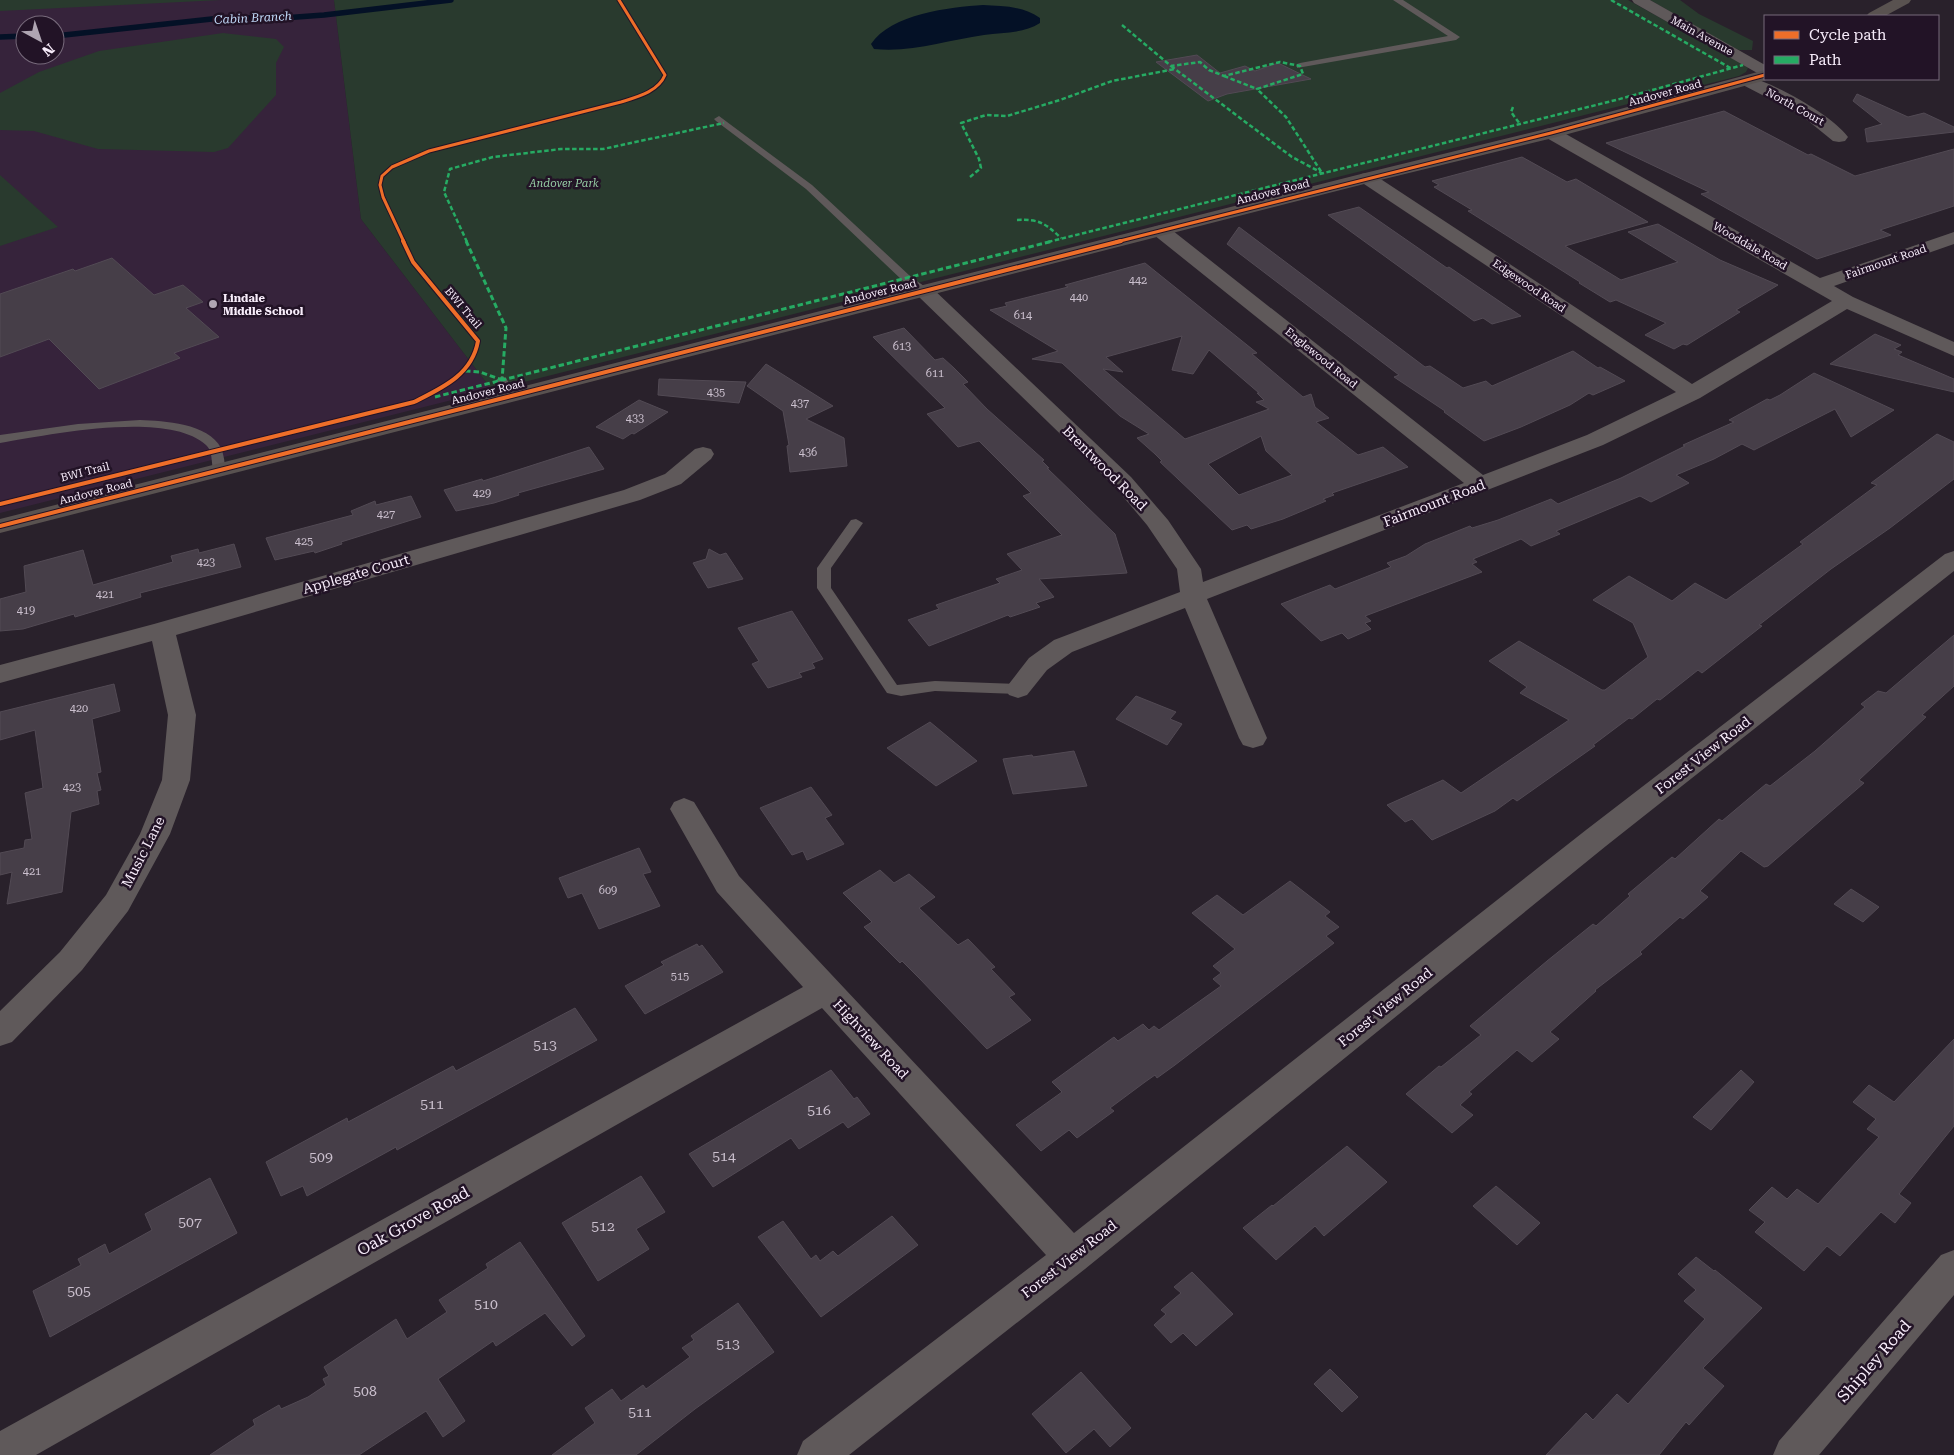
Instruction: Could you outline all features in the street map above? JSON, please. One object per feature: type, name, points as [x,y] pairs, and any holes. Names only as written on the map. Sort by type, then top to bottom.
[{"type":"street","name":"Main Avenue","points":[[1639,0],[1759,76]]},
{"type":"street","points":[[1876,15],[1904,0]]},
{"type":"street","name":"Andover Road","points":[[0,526],[219,471],[506,388],[924,291],[1551,133],[1759,76]]},
{"type":"street","name":"North Court","points":[[1765,80],[1827,124],[1839,137]]},
{"type":"street","name":"Wooddale Road","points":[[1551,133],[1846,301],[1954,350]]},
{"type":"street","name":"Edgewood Road","points":[[1367,178],[1692,393]]},
{"type":"street","name":"Englewood Road","points":[[1161,231],[1481,485]]},
{"type":"street","name":"Fairmount Road","points":[[1818,285],[1954,238]]},
{"type":"street","name":"Brentwood Road","points":[[924,291],[1123,482],[1156,520],[1189,569],[1193,596],[1253,738]]},
{"type":"street","name":"Fairmount Road","points":[[1018,689],[1038,664],[1063,646],[1594,440],[1692,393],[1846,301]]},
{"type":"street","name":"Applegate Court","points":[[0,674],[162,630],[632,495],[673,479],[703,454]]},
{"type":"street","name":"Forest View Road","points":[[817,1455],[1072,1257],[1589,844],[1954,559]]},
{"type":"street","name":"Music Lane","points":[[0,1032],[71,961],[116,903],[155,834],[176,780],[182,715],[162,630]]},
{"type":"street","name":"Highview Road","points":[[684,809],[728,884],[1072,1257]]},
{"type":"street","name":"Oak Grove Road","points":[[0,1453],[826,990]]},
{"type":"street","name":"Shipley Road","points":[[1793,1455],[1954,1267]]},
{"type":"lane","points":[[1300,66],[1456,37],[1397,0]]},
{"type":"lane","points":[[719,119],[809,187],[906,278],[924,291]]},
{"type":"lane","points":[[0,439],[131,422],[171,426],[200,434],[211,443],[216,450],[219,471]]},
{"type":"lane","points":[[856,523],[824,568],[824,588],[892,689],[901,691],[935,686],[1018,689]]},
{"type":"shaded area","name":"Lindale Middle School","points":[[0,0],[334,0],[361,219],[492,390],[0,513]]},
{"type":"green space","points":[[0,0],[221,0],[0,11]]},
{"type":"green space","name":"Andover Park","points":[[334,0],[1628,0],[1748,68],[1746,72],[1739,76],[492,390],[361,219]]},
{"type":"green space","points":[[1650,0],[1680,0],[1699,14],[1753,41],[1752,50],[1739,50]]},
{"type":"green space","points":[[223,33],[276,39],[284,47],[276,63],[276,95],[228,148],[214,152],[98,149],[34,131],[0,130],[0,93],[39,72],[59,65],[65,65],[65,63],[99,51]]},
{"type":"green space","points":[[0,175],[58,227],[0,246]]},
{"type":"water","points":[[983,5],[1013,7],[1027,11],[1040,18],[1040,23],[1020,31],[970,37],[916,48],[874,49],[871,44],[880,34],[907,19],[938,10]]},
{"type":"building","points":[[1197,55],[1220,73],[1245,66],[1255,71],[1278,63],[1311,79],[1227,94],[1208,101],[1156,62]]},
{"type":"building","points":[[1857,94],[1908,117],[1924,113],[1954,127],[1954,132],[1867,142],[1865,129],[1882,124],[1853,101]]},
{"type":"building","points":[[1724,111],[1808,155],[1811,154],[1855,176],[1954,149],[1954,206],[1880,230],[1891,235],[1817,259],[1701,194],[1709,192],[1606,143]]},
{"type":"building","points":[[1522,157],[1567,182],[1576,179],[1648,222],[1565,246],[1621,280],[1678,262],[1628,232],[1658,224],[1720,260],[1778,285],[1736,310],[1740,312],[1687,345],[1683,344],[1674,349],[1645,335],[1666,323],[1616,300],[1610,302],[1468,211],[1472,210],[1434,187],[1439,185],[1432,181]]},
{"type":"building","points":[[1359,207],[1521,316],[1492,324],[1483,318],[1474,321],[1328,215]]},
{"type":"building","points":[[1239,227],[1425,367],[1430,366],[1463,388],[1486,381],[1492,386],[1573,351],[1598,368],[1600,367],[1625,381],[1593,395],[1589,393],[1570,405],[1484,441],[1445,411],[1394,377],[1399,375],[1227,244]]},
{"type":"building","points":[[112,258],[154,295],[183,285],[203,302],[186,308],[219,337],[174,353],[180,358],[99,389],[49,339],[0,357],[0,294]]},
{"type":"building","points":[[1145,263],[1257,353],[1252,354],[1303,397],[1311,394],[1315,407],[1329,418],[1316,422],[1358,455],[1383,447],[1408,467],[1332,493],[1334,495],[1323,499],[1326,501],[1283,519],[1251,529],[1247,525],[1232,530],[1137,438],[1149,434],[1120,416],[1062,363],[1032,359],[1058,351],[990,310],[1007,306],[1005,303],[1068,287],[1065,285]],"holes":[[[1182,336],[1172,370],[1193,374],[1209,350],[1259,393],[1257,393],[1264,400],[1256,402],[1269,409],[1185,439],[1103,369],[1123,372],[1106,357]],[[1261,436],[1266,451],[1292,475],[1239,495],[1208,464]]]},
{"type":"building","points":[[904,328],[935,360],[943,358],[954,368],[968,382],[963,384],[987,409],[1044,460],[1042,461],[1049,468],[1047,468],[1115,534],[1127,573],[1039,579],[1054,597],[1036,603],[1040,607],[1010,617],[1008,615],[929,646],[908,620],[939,609],[936,605],[1000,583],[996,579],[1022,570],[1007,554],[1062,535],[1023,496],[1031,493],[979,441],[958,447],[927,414],[945,408],[873,337]]},
{"type":"building","points":[[1875,334],[1901,345],[1894,349],[1902,352],[1898,355],[1954,379],[1954,392],[1830,364]]},
{"type":"building","points":[[766,364],[833,406],[806,419],[844,438],[847,466],[790,472],[787,446],[789,445],[783,411],[747,386]]},
{"type":"building","points":[[1814,373],[1894,410],[1851,437],[1835,409],[1754,450],[1742,444],[1714,459],[1676,475],[1689,483],[1651,502],[1640,496],[1556,531],[1560,534],[1531,546],[1521,539],[1473,559],[1477,562],[1472,564],[1482,572],[1365,616],[1371,621],[1365,623],[1371,629],[1348,639],[1342,633],[1321,641],[1281,604],[1330,585],[1335,589],[1391,567],[1387,563],[1406,556],[1425,544],[1470,526],[1472,528],[1498,520],[1551,499],[1558,504],[1621,478],[1685,446],[1683,445],[1734,422],[1729,420],[1767,399],[1770,400],[1780,395]]},
{"type":"building","points":[[659,379],[746,382],[739,403],[658,395]]},
{"type":"building","points":[[639,400],[668,412],[623,439],[596,427]]},
{"type":"building","points":[[1937,434],[1954,442],[1954,479],[1890,528],[1831,569],[1759,625],[1762,626],[1702,673],[1698,670],[1660,700],[1657,699],[1632,719],[1629,718],[1593,745],[1595,746],[1517,801],[1513,798],[1495,811],[1432,840],[1412,819],[1405,822],[1387,805],[1443,780],[1461,793],[1569,720],[1520,693],[1527,687],[1489,661],[1519,641],[1605,690],[1648,657],[1633,623],[1593,600],[1629,576],[1672,601],[1695,583],[1726,600],[1803,544],[1800,542],[1877,485],[1871,483]]},
{"type":"building","points":[[589,447],[604,469],[518,493],[519,495],[494,503],[456,511],[444,490],[482,479],[483,481]]},
{"type":"building","points":[[411,496],[421,517],[341,542],[342,544],[315,553],[314,551],[275,560],[266,538],[353,515],[351,511],[375,501],[376,505]]},
{"type":"building","points":[[234,544],[241,567],[140,593],[141,597],[75,617],[74,614],[23,629],[0,631],[0,599],[26,592],[24,566],[83,550],[93,585],[173,562],[171,556],[198,549],[199,553]]},
{"type":"building","points":[[709,549],[720,555],[726,553],[743,579],[708,588],[693,563],[706,559]]},
{"type":"building","points":[[792,611],[823,659],[812,663],[815,668],[799,673],[802,677],[768,688],[752,664],[759,661],[738,628]]},
{"type":"building","points":[[1954,635],[1954,686],[1922,715],[1926,717],[1859,780],[1864,783],[1768,866],[1764,867],[1741,851],[1700,891],[1708,897],[1683,919],[1680,917],[1640,952],[1642,954],[1595,990],[1550,1032],[1559,1039],[1532,1062],[1517,1050],[1469,1092],[1472,1094],[1460,1105],[1473,1115],[1452,1133],[1406,1094],[1439,1066],[1441,1067],[1481,1035],[1470,1026],[1547,961],[1593,924],[1596,926],[1630,896],[1628,894],[1672,857],[1675,859],[1719,819],[1722,821],[1766,784],[1770,786],[1815,751],[1865,707],[1861,704],[1878,691],[1886,693]]},
{"type":"building","points":[[114,684],[120,711],[92,719],[101,772],[97,773],[101,790],[97,791],[99,804],[71,812],[62,892],[7,904],[12,872],[0,875],[0,853],[24,848],[25,840],[32,839],[25,793],[43,788],[35,730],[0,740],[0,712]]},
{"type":"building","points":[[1136,696],[1176,712],[1170,719],[1182,724],[1167,745],[1116,719]]},
{"type":"building","points":[[930,722],[977,761],[936,786],[887,748]]},
{"type":"building","points":[[1074,751],[1087,786],[1013,794],[1003,759]]},
{"type":"building","points":[[811,787],[832,815],[825,818],[844,844],[807,860],[803,851],[792,855],[760,808]]},
{"type":"building","points":[[639,848],[651,872],[643,874],[660,906],[599,929],[582,893],[568,898],[559,878]]},
{"type":"building","points":[[880,870],[894,883],[909,874],[935,897],[919,908],[958,945],[968,939],[995,967],[991,969],[1015,994],[1009,997],[1031,1020],[987,1049],[902,961],[900,963],[864,927],[872,922],[843,893]]},
{"type":"building","points":[[1290,881],[1330,912],[1325,916],[1339,927],[1326,936],[1334,943],[1175,1065],[1157,1078],[1155,1075],[1110,1108],[1114,1111],[1077,1138],[1069,1130],[1041,1151],[1016,1125],[1062,1092],[1052,1082],[1114,1037],[1118,1041],[1143,1024],[1149,1030],[1154,1026],[1159,1030],[1221,986],[1213,979],[1221,973],[1213,966],[1235,949],[1192,913],[1217,895],[1243,915]]},
{"type":"building","points":[[1851,889],[1879,907],[1863,922],[1834,904]]},
{"type":"building","points":[[697,944],[699,947],[702,945],[723,972],[645,1014],[625,986],[664,965],[661,962]]},
{"type":"building","points":[[575,1008],[597,1040],[397,1150],[396,1147],[307,1196],[303,1186],[281,1196],[266,1162],[347,1118],[348,1122],[453,1066],[456,1071]]},
{"type":"building","points":[[1954,1039],[1954,1126],[1899,1194],[1911,1203],[1895,1223],[1881,1212],[1840,1256],[1827,1246],[1804,1271],[1755,1232],[1765,1222],[1749,1210],[1772,1187],[1787,1199],[1797,1189],[1818,1204],[1879,1137],[1867,1129],[1876,1119],[1853,1102],[1869,1085],[1894,1102]]},
{"type":"building","points":[[831,1070],[854,1099],[857,1097],[870,1114],[848,1128],[843,1122],[799,1149],[791,1138],[713,1187],[689,1154]]},
{"type":"building","points":[[1741,1070],[1754,1082],[1711,1130],[1693,1117]]},
{"type":"building","points":[[1347,1146],[1387,1182],[1324,1236],[1315,1226],[1276,1260],[1243,1228]]},
{"type":"building","points":[[641,1176],[665,1212],[636,1229],[649,1249],[598,1281],[562,1223]]},
{"type":"building","points":[[210,1178],[237,1233],[50,1337],[33,1291],[81,1265],[78,1259],[105,1244],[109,1254],[152,1230],[145,1214]]},
{"type":"building","points":[[1496,1186],[1540,1223],[1517,1245],[1473,1206]]},
{"type":"building","points":[[892,1216],[918,1245],[821,1317],[758,1237],[783,1221],[811,1259],[816,1255],[820,1261],[833,1251],[838,1256]]},
{"type":"building","points":[[520,1242],[585,1336],[572,1346],[545,1313],[496,1346],[493,1341],[438,1379],[465,1421],[443,1437],[426,1411],[359,1455],[210,1455],[255,1425],[253,1420],[279,1405],[281,1409],[308,1397],[326,1385],[323,1379],[329,1376],[324,1367],[396,1319],[407,1339],[447,1312],[439,1300],[488,1268],[486,1264]]},
{"type":"building","points":[[1696,1257],[1762,1308],[1703,1368],[1724,1386],[1689,1425],[1686,1422],[1659,1455],[1546,1455],[1586,1413],[1593,1420],[1617,1394],[1628,1404],[1705,1319],[1684,1301],[1696,1290],[1678,1274]]},
{"type":"building","points":[[1192,1272],[1233,1314],[1196,1346],[1183,1333],[1171,1343],[1154,1325],[1166,1314],[1161,1310],[1181,1293],[1174,1287]]},
{"type":"building","points":[[738,1303],[774,1352],[695,1409],[636,1455],[552,1455],[595,1423],[585,1408],[612,1389],[621,1401],[643,1385],[646,1389],[690,1357],[682,1348],[694,1340],[691,1336]]},
{"type":"building","points":[[1330,1369],[1358,1397],[1342,1412],[1314,1384]]},
{"type":"building","points":[[1081,1372],[1131,1428],[1110,1447],[1094,1429],[1066,1453],[1032,1414]]},
{"type":"waterway","name":"Cabin Branch","points":[[65,35],[221,18],[283,18],[324,15],[451,0]]},
{"type":"waterway","name":"Cabin Branch","points":[[0,37],[15,36]]},
{"type":"marked path","points":[[1611,0],[1732,69]]},
{"type":"marked path","points":[[1122,25],[1171,66],[1200,62],[1209,70],[1224,76],[1280,62],[1300,66],[1303,74],[1257,89],[1286,117],[1322,173]]},
{"type":"marked path","points":[[435,397],[1616,100],[1743,65]]},
{"type":"marked path","points":[[1171,66],[1292,157],[1322,173]]},
{"type":"marked path","points":[[970,177],[981,168],[979,159],[961,123],[986,115],[1007,116],[1060,100],[1112,81],[1175,69]]},
{"type":"marked path","points":[[1224,76],[1257,89]]},
{"type":"marked path","points":[[1513,107],[1511,112],[1520,124]]},
{"type":"marked path","points":[[502,380],[506,328],[444,192],[450,169],[493,157],[561,149],[603,149],[724,123]]},
{"type":"marked path","points":[[1017,220],[1042,222],[1061,238]]},
{"type":"marked path","points":[[465,371],[480,372],[502,380]]},
{"type":"cycle path","name":"BWI Trail","points":[[0,504],[414,402],[455,379],[471,363],[476,353],[478,341],[413,262],[383,197],[380,185],[382,176],[392,167],[429,151],[606,107],[631,99],[657,86],[663,81],[665,75],[619,0]]},
{"type":"cycle path","points":[[0,526],[1367,178],[1551,133],[1764,75]]},
{"type":"place","name":"Lindale Middle School","points":[[213,304]]}]
